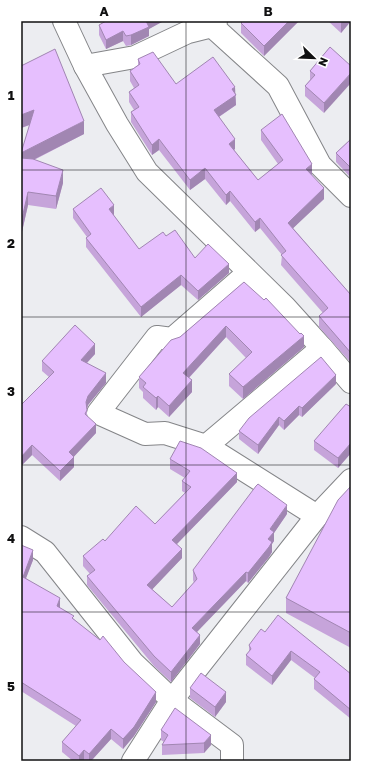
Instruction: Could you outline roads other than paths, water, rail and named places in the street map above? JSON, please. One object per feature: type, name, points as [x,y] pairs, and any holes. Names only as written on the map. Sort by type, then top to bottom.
[{"type":"street","points":[[64,21],[85,66],[117,124],[147,172],[219,241],[248,273],[285,307],[351,382]]},
{"type":"street","points":[[85,66],[135,57],[188,32],[214,23],[278,86],[320,165],[351,196]]},
{"type":"street","points":[[248,273],[172,339],[157,337],[98,413],[145,434],[165,433],[206,446],[317,516]]},
{"type":"street","points":[[206,446],[322,348]]},
{"type":"street","points":[[133,761],[172,700],[317,516],[351,480]]},
{"type":"street","points":[[21,536],[45,552],[133,663],[172,700],[232,745],[232,761]]}]
